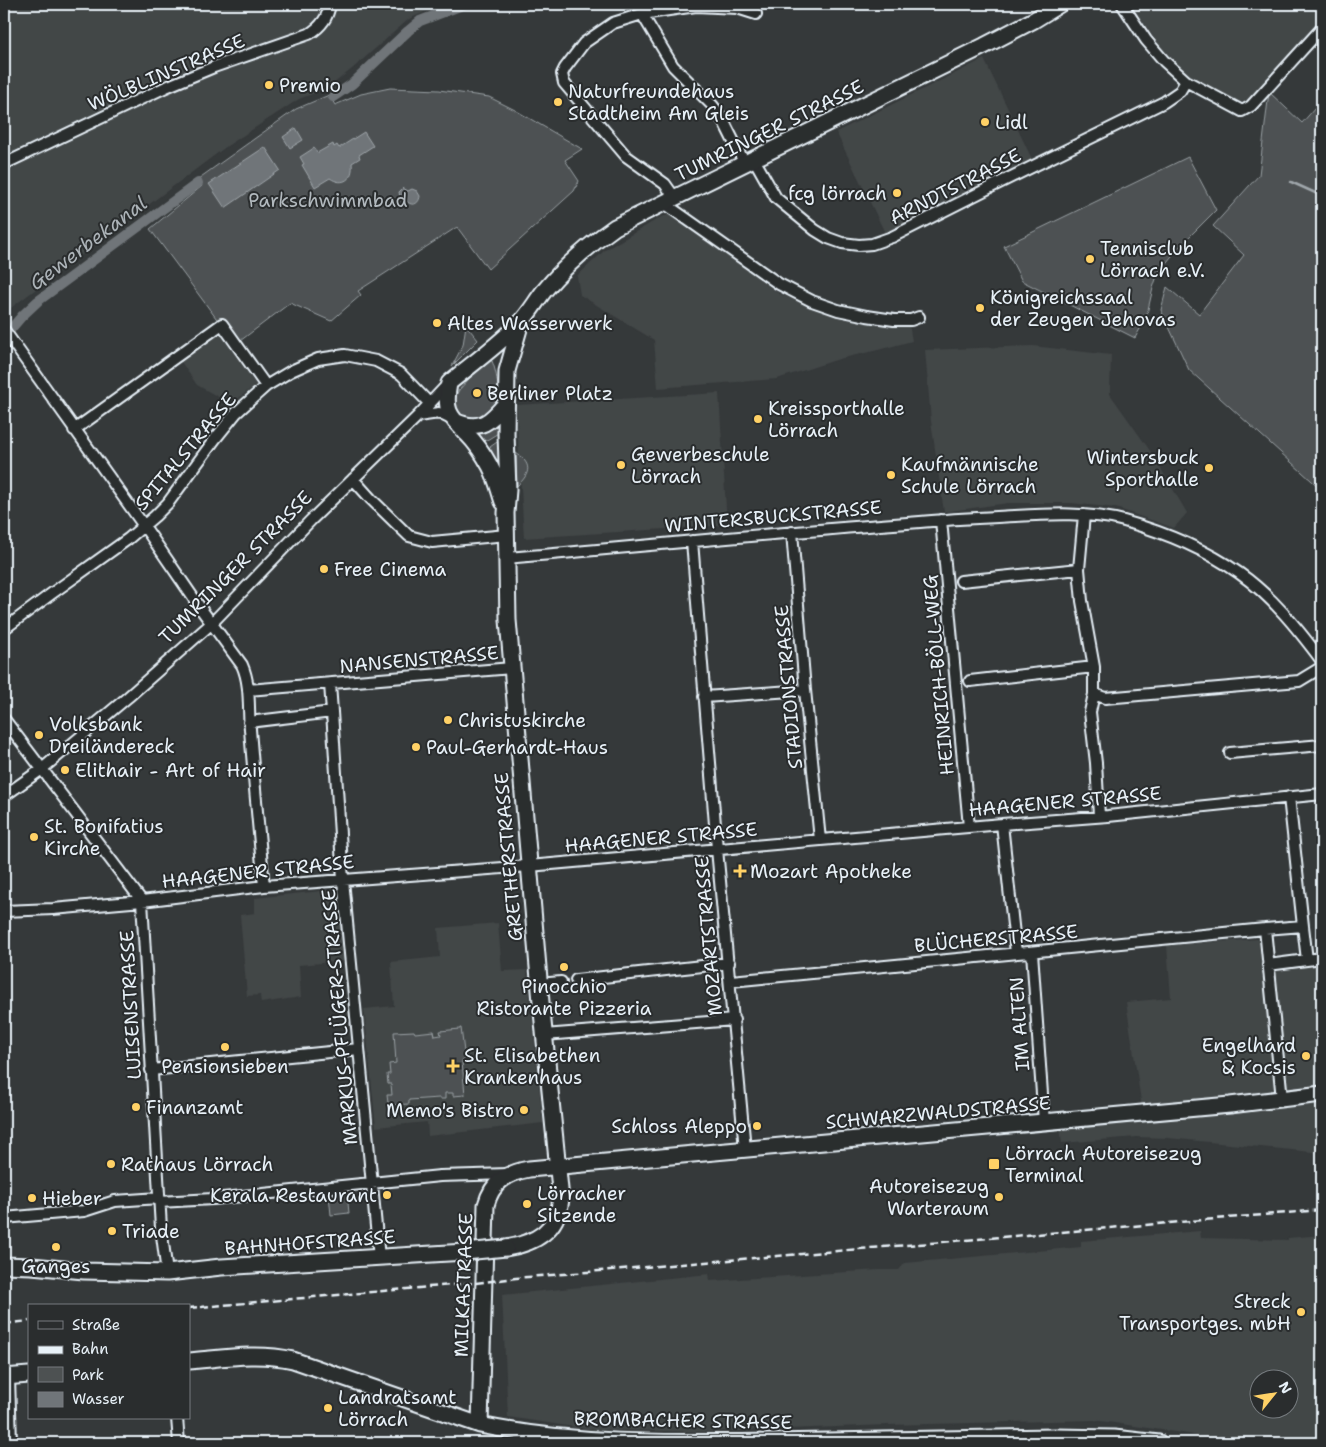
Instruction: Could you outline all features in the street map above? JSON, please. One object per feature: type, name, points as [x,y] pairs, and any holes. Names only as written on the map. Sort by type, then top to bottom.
[{"type":"main road","name":"TUMRINGER STRASSE","points":[[449,383],[521,322],[545,290],[583,251],[615,228],[997,40],[1060,4]]},
{"type":"main road","name":"TUMRINGER STRASSE","points":[[507,371],[521,322]]},
{"type":"main road","points":[[491,349],[507,371]]},
{"type":"main road","name":"GRETHERSTRASSE","points":[[507,371],[508,490],[506,513],[508,608],[539,984],[557,1166]]},
{"type":"main road","points":[[449,383],[447,404],[453,420],[470,427],[486,423],[506,403]]},
{"type":"main road","name":"GRETHERSTRASSE","points":[[453,420],[469,436],[490,466],[506,513]]},
{"type":"main road","name":"SCHWARZWALDSTRASSE","points":[[557,1166],[1282,1100],[1322,1094]]},
{"type":"main road","name":"MILKASTRASSE","points":[[480,1425],[486,1205],[488,1197],[498,1182],[510,1174],[529,1169],[557,1166]]},
{"type":"main road","name":"BAHNHOFSTRASSE","points":[[4,1265],[84,1271],[167,1273],[221,1267],[379,1258],[506,1248],[522,1245],[538,1238],[551,1227],[556,1219],[560,1199],[557,1166]]},
{"type":"main road","name":"BROMBACHER STRASSE","points":[[190,1361],[257,1355],[274,1356],[293,1360],[480,1425],[510,1432],[583,1441],[693,1443],[978,1441],[1093,1437],[1159,1443]]},
{"type":"main road","points":[[6,1377],[28,1375]]},
{"type":"street","name":"WÖLBLINSTRASSE","points":[[4,164],[166,87],[214,67],[309,34],[324,22],[328,15],[330,4]]},
{"type":"street","points":[[1122,4],[1146,40],[1164,61],[1186,81],[1242,111],[1251,106],[1322,28]]},
{"type":"street","points":[[756,14],[737,8],[696,6],[642,14],[613,23],[584,43],[565,68],[562,74],[564,82],[626,156],[665,184],[670,200],[787,289],[812,301],[838,310],[894,320],[910,320],[918,317]]},
{"type":"street","name":"ARNDTSTRASSE","points":[[642,14],[673,66],[713,106],[776,198],[815,230],[828,238],[842,243],[872,244],[892,237],[1164,102],[1180,91],[1186,81]]},
{"type":"street","points":[[74,430],[222,324],[266,386]]},
{"type":"street","points":[[7,334],[242,665],[248,681],[249,722],[264,886]]},
{"type":"street","name":"SPITALSTRASSE","points":[[4,630],[144,526],[168,503],[236,413],[266,386],[291,371],[318,360],[345,355],[376,361],[401,374],[429,402]]},
{"type":"street","name":"TUMRINGER STRASSE","points":[[4,796],[42,769],[212,624],[310,520],[418,416],[429,402],[449,383]]},
{"type":"street","points":[[418,416],[439,413],[453,420]]},
{"type":"street","points":[[353,479],[409,536],[432,542],[507,535]]},
{"type":"street","name":"WINTERSBUCKSTRASSE","points":[[507,558],[942,520],[1043,514],[1084,515],[1122,520],[1178,540],[1222,562],[1240,574],[1272,601],[1300,632],[1322,661]]},
{"type":"street","points":[[1084,515],[1079,569],[1082,601],[1094,667],[1094,694],[1090,712],[1096,763],[1099,816]]},
{"type":"street","name":"HEINRICH-BÖLL-WEG","points":[[942,520],[969,827]]},
{"type":"street","name":"STADIONSTRASSE","points":[[792,532],[820,840]]},
{"type":"street","name":"MOZARTSTRASSE","points":[[692,541],[717,849],[746,1149]]},
{"type":"street","points":[[961,581],[1079,569]]},
{"type":"street","points":[[970,681],[1094,667]]},
{"type":"street","points":[[1094,694],[1105,698],[1299,681],[1322,667]]},
{"type":"street","name":"NANSENSTRASSE","points":[[248,690],[512,668]]},
{"type":"street","name":"NANSENSTRASSE","points":[[330,684],[332,712]]},
{"type":"street","points":[[704,696],[805,690]]},
{"type":"street","points":[[249,722],[332,712]]},
{"type":"street","name":"MARKUS-PFLÜGER-STRASSE","points":[[332,712],[343,880],[379,1258]]},
{"type":"street","points":[[4,719],[142,901]]},
{"type":"street","points":[[1230,754],[1322,745]]},
{"type":"street","name":"HAAGENER STRASSE","points":[[4,911],[53,909],[142,901],[264,886],[529,866],[1099,816],[1322,794]]},
{"type":"street","points":[[1289,797],[1307,960]]},
{"type":"street","name":"IM ALTEN","points":[[1002,824],[1016,954]]},
{"type":"street","name":"LUISENSTRASSE","points":[[142,901],[159,1200],[167,1273]]},
{"type":"street","name":"BLÜCHERSTRASSE","points":[[731,980],[1303,926]]},
{"type":"street","points":[[1265,929],[1282,1100]]},
{"type":"street","name":"IM ALTEN","points":[[1032,952],[1044,1122]]},
{"type":"street","points":[[1268,965],[1322,958]]},
{"type":"street","points":[[576,980],[729,963]]},
{"type":"street","points":[[539,984],[561,982]]},
{"type":"street","points":[[544,1035],[734,1020]]},
{"type":"street","points":[[151,1070],[359,1049]]},
{"type":"street","points":[[4,1218],[59,1209],[84,1211],[116,1201],[214,1199],[440,1176],[510,1174]]},
{"type":"street","points":[[6,1377],[12,1443]]},
{"type":"street","points":[[177,1420],[179,1443]]},
{"type":"shaded area","points":[[4,4],[442,4],[409,19],[328,88],[299,99],[227,146],[4,313]]},
{"type":"shaded area","points":[[1130,4],[1322,4],[1322,17],[1253,95],[1245,101],[1236,103],[1207,88],[1182,69],[1160,46]]},
{"type":"shaded area","points":[[984,59],[1032,159],[885,233],[836,132]]},
{"type":"shaded area","points":[[671,214],[780,294],[843,317],[909,324],[912,341],[839,359],[777,379],[658,388],[654,340],[580,295],[577,276],[605,250],[661,217]]},
{"type":"shaded area","points":[[218,332],[256,385],[231,404],[197,385],[179,359]]},
{"type":"shaded area","points":[[1033,346],[1111,355],[1110,394],[1151,452],[1187,513],[1174,528],[1116,508],[1071,503],[1008,503],[944,512],[931,421],[925,350]]},
{"type":"shaded area","name":"Gewerbeschule Lörrach","points":[[719,393],[727,525],[524,538],[516,405]]},
{"type":"shaded area","points":[[340,889],[344,961],[299,965],[301,997],[261,1003],[260,995],[247,996],[240,915],[255,913],[255,898]]},
{"type":"shaded area","name":"St. Elisabethen Krankenhaus","points":[[498,923],[502,971],[527,970],[543,1123],[428,1136],[427,1122],[376,1127],[364,1009],[394,1006],[391,962],[440,957],[438,928]]},
{"type":"shaded area","points":[[1259,939],[1262,970],[1322,965],[1322,1153],[1168,1138],[1137,1137],[1062,1143],[1060,1128],[1141,1118],[1141,1101],[1126,1002],[1171,998],[1167,945]]},
{"type":"shaded area","points":[[1200,1231],[1201,1238],[1288,1240],[1288,1238],[1322,1235],[1322,1443],[1224,1443],[1189,1434],[1094,1420],[710,1432],[594,1430],[508,1417],[502,1295],[709,1274],[710,1281],[899,1270],[905,1263],[1081,1247],[1081,1241]]},
{"type":"green space","name":"Parkschwimmbad","points":[[390,88],[439,90],[489,97],[515,110],[582,149],[565,160],[579,181],[574,191],[488,269],[457,227],[358,291],[361,295],[331,321],[290,303],[240,341],[224,319],[219,322],[150,229],[202,186],[198,179],[296,109],[329,95],[335,105],[361,94]]},
{"type":"green space","points":[[1269,92],[1302,123],[1322,100],[1322,490],[1189,370],[1161,310],[1167,287],[1199,314],[1244,255],[1213,226],[1259,175]]},
{"type":"green space","name":"Tennisclub Lörrach e.V.","points":[[1188,157],[1216,210],[1180,246],[1158,273],[1146,318],[1135,338],[1022,281],[1004,246]]},
{"type":"green space","points":[[466,325],[478,340],[452,366],[463,345]]},
{"type":"green space","name":"Berliner Platz","points":[[486,360],[492,361],[496,372],[498,393],[496,406],[493,411],[480,420],[457,418],[453,401],[459,390]]},
{"type":"green space","points":[[500,421],[500,432],[482,443],[474,435],[488,429]]},
{"type":"green space","points":[[500,440],[503,489],[487,449]]},
{"type":"green space","points":[[516,453],[525,461],[528,469],[525,477],[517,486]]},
{"type":"green space","points":[[460,1028],[465,1060],[462,1061],[465,1095],[453,1096],[453,1093],[445,1093],[445,1099],[409,1100],[409,1104],[391,1105],[388,1103],[387,1095],[392,1095],[391,1084],[388,1084],[387,1074],[390,1074],[389,1064],[396,1063],[394,1032],[414,1031],[415,1033],[434,1031],[435,1036],[441,1035],[440,1031]]},
{"type":"green space","points":[[347,1193],[349,1213],[331,1215],[329,1195]]},
{"type":"water","points":[[296,128],[303,140],[290,148],[283,137]]},
{"type":"water","points":[[364,132],[373,146],[359,155],[360,158],[352,163],[351,173],[347,180],[339,182],[330,178],[315,187],[302,165],[304,164],[300,157],[314,148],[317,153],[333,144],[334,147],[337,145],[339,148]]},
{"type":"water","points":[[265,147],[280,170],[225,208],[209,184]]},
{"type":"water","points":[[403,188],[408,191],[412,189],[417,191],[420,196],[418,202],[411,204],[405,198],[400,197],[399,192]]},
{"type":"waterway","name":"Gewerbekanal","points":[[333,97],[352,84],[420,21],[465,4]]},
{"type":"waterway","points":[[1291,182],[1322,196]]},
{"type":"waterway","name":"Gewerbekanal","points":[[4,337],[38,301],[198,183]]},
{"type":"railway","points":[[190,1308],[516,1278],[1322,1210]]},
{"type":"railway","points":[[4,1324],[28,1321]]},
{"type":"place","name":"Premio","points":[[269,85]]},
{"type":"place","name":"Naturfreundehaus Stadtheim Am Gleis","points":[[558,102]]},
{"type":"place","name":"Lidl","points":[[985,122]]},
{"type":"place","name":"fcg lörrach","points":[[897,193]]},
{"type":"place","name":"Tennisclub Lörrach e.V.","points":[[1090,259]]},
{"type":"place","name":"Königreichssaal der Zeugen Jehovas","points":[[980,308]]},
{"type":"place","name":"Altes Wasserwerk","points":[[437,323]]},
{"type":"place","name":"Berliner Platz","points":[[477,393]]},
{"type":"place","name":"Kreissporthalle Lörrach","points":[[758,419]]},
{"type":"place","name":"Gewerbeschule Lörrach","points":[[621,465]]},
{"type":"place","name":"Wintersbuck Sporthalle","points":[[1209,468]]},
{"type":"place","name":"Kaufmännische Schule Lörrach","points":[[891,475]]},
{"type":"place","name":"Free Cinema","points":[[324,569]]},
{"type":"place","name":"Christuskirche","points":[[448,720]]},
{"type":"place","name":"Volksbank Dreiländereck","points":[[39,735]]},
{"type":"place","name":"Paul-Gerhardt-Haus","points":[[416,747]]},
{"type":"place","name":"Elithair - Art of Hair","points":[[65,770]]},
{"type":"place","name":"St. Bonifatius Kirche","points":[[34,837]]},
{"type":"place","name":"Mozart Apotheke","points":[[740,871]]},
{"type":"place","name":"Pinocchio Ristorante Pizzeria","points":[[564,967]]},
{"type":"place","name":"Pensionsieben","points":[[225,1047]]},
{"type":"place","name":"Engelhard & Kocsis","points":[[1306,1056]]},
{"type":"place","name":"St. Elisabethen Krankenhaus","points":[[453,1066]]},
{"type":"place","name":"Finanzamt","points":[[136,1107]]},
{"type":"place","name":"Memo's Bistro","points":[[524,1110]]},
{"type":"place","name":"Schloss Aleppo","points":[[757,1126]]},
{"type":"place","name":"Rathaus Lörrach","points":[[111,1164]]},
{"type":"place","name":"Lörrach Autoreisezug Terminal","points":[[994,1164]]},
{"type":"place","name":"Kerala Restaurant","points":[[387,1195]]},
{"type":"place","name":"Autoreisezug Warteraum","points":[[999,1197]]},
{"type":"place","name":"Hieber","points":[[32,1198]]},
{"type":"place","name":"Lörracher Sitzende","points":[[527,1204]]},
{"type":"place","name":"Triade","points":[[112,1231]]},
{"type":"place","name":"Ganges","points":[[56,1247]]},
{"type":"place","name":"Streck Transportges. mbH","points":[[1301,1312]]},
{"type":"place","name":"Landratsamt Lörrach","points":[[328,1408]]}]
